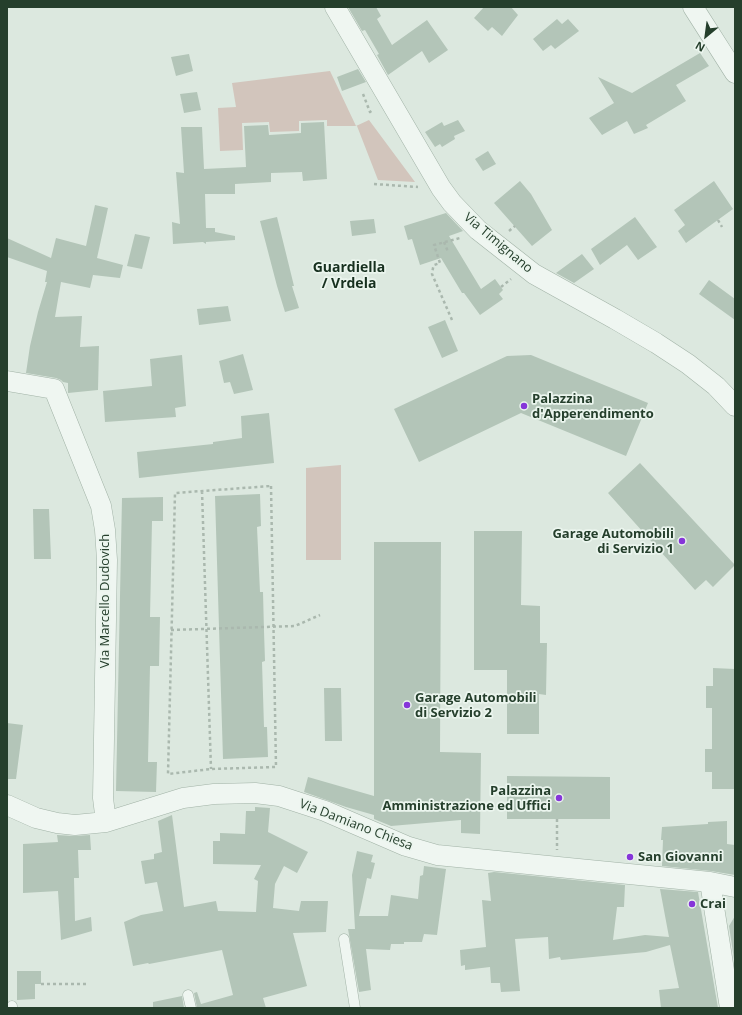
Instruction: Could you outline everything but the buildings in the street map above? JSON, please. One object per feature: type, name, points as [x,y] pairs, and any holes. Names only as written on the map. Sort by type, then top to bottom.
[{"type":"street","name":"Via Timignano","points":[[335,7],[441,188],[452,203],[478,230],[526,268],[656,343],[688,364],[716,386],[735,406]]},
{"type":"street","points":[[693,7],[735,73]]},
{"type":"street","name":"Via Marcello Dudovich","points":[[7,381],[54,389],[101,506],[105,530],[107,560],[104,798],[106,822]]},
{"type":"street","name":"Via Damiano Chiesa","points":[[7,805],[36,818],[57,823],[75,824],[106,822],[183,798],[214,794],[255,793],[279,796],[325,811],[406,846],[437,855],[710,882],[735,887]]},
{"type":"street","points":[[710,882],[730,1008]]},
{"type":"lane","points":[[344,939],[355,1008]]},
{"type":"lane","points":[[188,995],[191,1008]]},
{"type":"path","points":[[374,184],[441,188]]},
{"type":"path","points":[[718,220],[722,227]]},
{"type":"path","points":[[452,320],[432,270],[434,265],[440,263],[434,245],[459,238]]},
{"type":"path","points":[[444,242],[448,252]]},
{"type":"path","points":[[271,486],[273,626],[276,767],[211,769],[168,774],[174,493],[271,486]]},
{"type":"path","points":[[202,491],[211,769]]},
{"type":"path","points":[[172,630],[295,626],[320,615]]},
{"type":"path","points":[[557,819],[557,856]]},
{"type":"path","points":[[41,984],[88,984]]},
{"type":"shaded area","points":[[330,71],[356,126],[327,126],[327,120],[299,121],[299,131],[270,132],[269,122],[242,123],[243,150],[220,151],[218,108],[236,107],[232,83]]},
{"type":"shaded area","points":[[369,120],[415,182],[378,180],[356,126]]},
{"type":"shaded area","points":[[341,465],[341,560],[306,560],[306,468]]},
{"type":"place","name":"Palazzina d'Apperendimento","points":[[524,406]]},
{"type":"place","name":"Garage Automobili di Servizio 1","points":[[682,541]]},
{"type":"place","name":"Garage Automobili di Servizio 2","points":[[407,705]]},
{"type":"place","name":"Palazzina Amministrazione ed Uffici","points":[[559,798]]},
{"type":"place","name":"San Giovanni","points":[[630,857]]},
{"type":"place","name":"Crai","points":[[692,904]]},
{"type":"district","name":"Guardiella / Vrdela","points":[[349,276]]}]
